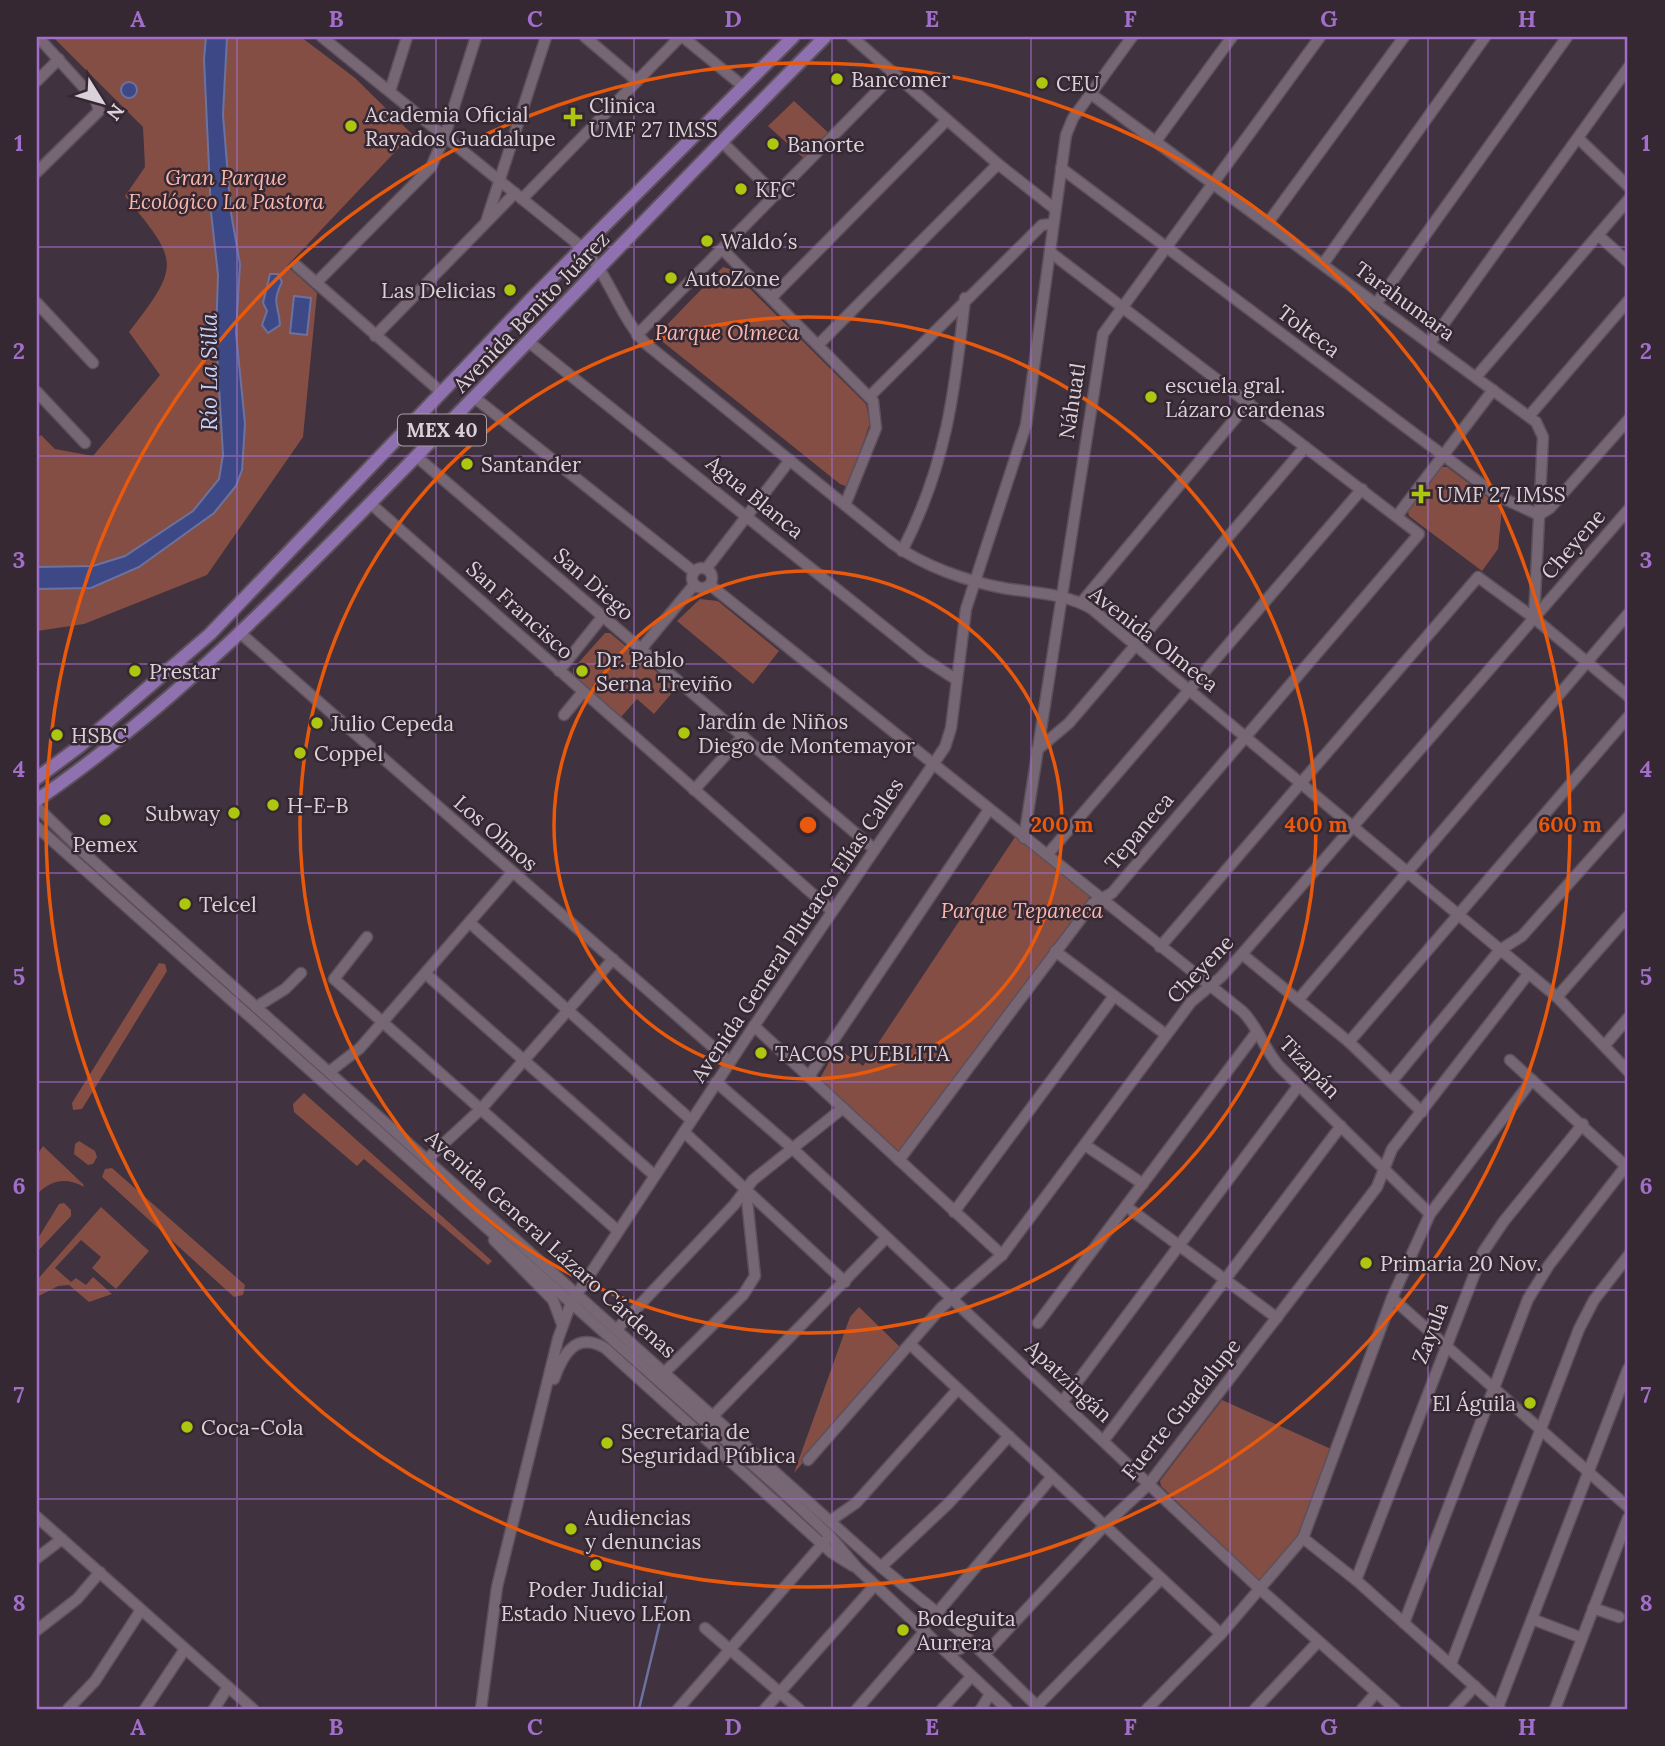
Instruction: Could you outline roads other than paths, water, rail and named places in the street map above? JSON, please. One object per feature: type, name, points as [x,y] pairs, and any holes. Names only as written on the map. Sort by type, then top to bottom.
[{"type":"main road","name":"Avenida Benito Juárez","points":[[37,778],[64,759],[180,662],[258,586],[440,392],[793,37]]},
{"type":"main road","name":"Avenida Benito Juárez","points":[[37,800],[125,734],[240,632],[530,343],[721,141],[825,37]]},
{"type":"main road","points":[[240,632],[258,586]]},
{"type":"street","points":[[37,172],[99,111],[96,101],[38,37]]},
{"type":"street","name":"Avenida Olmeca","points":[[322,37],[584,249],[601,270],[638,335],[902,551],[975,581],[1060,596],[1081,603],[1355,827],[1557,997],[1628,1071]]},
{"type":"street","points":[[390,91],[407,37]]},
{"type":"street","points":[[316,283],[420,181],[439,153],[477,37]]},
{"type":"street","points":[[486,222],[498,178],[546,37]]},
{"type":"street","points":[[585,37],[637,81]]},
{"type":"street","points":[[376,335],[486,222],[519,196],[682,37],[744,87]]},
{"type":"street","points":[[852,37],[998,164],[1055,209]]},
{"type":"street","name":"Avenida General Plutarco Elías Calles","points":[[481,1709],[497,1587],[562,1325],[571,1303],[716,1082],[933,765],[948,737],[966,609],[1026,425],[1055,209],[1069,127],[1132,37]]},
{"type":"street","points":[[1156,141],[1232,37]]},
{"type":"street","name":"Náhuatl","points":[[1024,838],[1103,334],[1320,37]]},
{"type":"street","points":[[1267,223],[1404,37]]},
{"type":"street","points":[[1323,264],[1485,37]]},
{"type":"street","points":[[1376,304],[1567,37]]},
{"type":"street","points":[[37,81],[59,60]]},
{"type":"street","points":[[1430,343],[1628,68]]},
{"type":"street","points":[[638,335],[894,74]]},
{"type":"street","name":"Tarahumara","points":[[1091,94],[1529,416]]},
{"type":"street","points":[[771,298],[947,120]]},
{"type":"street","points":[[1579,139],[1628,186]]},
{"type":"street","points":[[721,141],[776,195]]},
{"type":"street","points":[[819,344],[998,164]]},
{"type":"street","name":"Tolteca","points":[[1062,168],[1504,501],[1538,515]]},
{"type":"street","points":[[1476,377],[1628,200]]},
{"type":"street","points":[[870,396],[965,298],[1042,225],[1053,224]]},
{"type":"street","points":[[1598,235],[1628,262]]},
{"type":"street","points":[[722,249],[870,396],[876,409],[876,428],[845,505]]},
{"type":"street","points":[[1050,252],[1397,516],[1493,390]]},
{"type":"street","points":[[297,266],[440,392]]},
{"type":"street","points":[[902,551],[931,483],[949,425],[965,298]]},
{"type":"street","points":[[1534,618],[1542,437],[1541,428],[1529,416],[1628,301]]},
{"type":"street","points":[[37,303],[93,363]]},
{"type":"street","name":"Agua Blanca","points":[[530,343],[924,659],[957,680]]},
{"type":"street","points":[[39,397],[85,443]]},
{"type":"street","points":[[475,397],[694,572]]},
{"type":"street","points":[[1081,603],[1249,402]]},
{"type":"street","points":[[1538,515],[1557,501],[1628,420]]},
{"type":"street","points":[[1037,750],[1058,735],[1305,447]]},
{"type":"street","name":"San Diego","points":[[417,457],[874,849]]},
{"type":"street","points":[[694,572],[706,569],[790,460]]},
{"type":"street","points":[[1047,855],[1362,489]]},
{"type":"street","name":"San Francisco","points":[[371,504],[832,911]]},
{"type":"street","name":"Cheyene","points":[[808,1460],[951,1298],[1002,1255],[1191,1002],[1242,954],[1355,827],[1628,510]]},
{"type":"street","name":"Tepaneca","points":[[899,1160],[1092,904],[1112,893],[1419,534],[1397,516]]},
{"type":"street","points":[[694,584],[704,589],[710,585],[712,575],[706,569]]},
{"type":"street","points":[[641,649],[694,584],[694,572]]},
{"type":"street","points":[[1160,947],[1478,577],[1534,618],[1628,696]]},
{"type":"street","name":"Tizapán","points":[[710,585],[988,811],[1047,855],[1247,1016],[1268,1053],[1430,1214]]},
{"type":"street","points":[[1298,1000],[1628,614]]},
{"type":"street","points":[[559,671],[603,617]]},
{"type":"street","name":"Los Olmos","points":[[240,632],[730,1062]]},
{"type":"street","points":[[564,715],[583,692]]},
{"type":"street","points":[[1349,1042],[1628,717]]},
{"type":"street","points":[[694,790],[743,736]]},
{"type":"street","name":"Avenida General Lázaro Cárdenas","points":[[37,807],[881,1567],[985,1654],[1038,1708]]},
{"type":"street","points":[[810,1076],[988,811]]},
{"type":"street","points":[[1392,1081],[1500,950],[1522,936],[1628,817]]},
{"type":"street","name":"Avenida General Lázaro Cárdenas","points":[[37,827],[717,1433],[830,1536],[858,1569],[1007,1709]]},
{"type":"street","points":[[329,1072],[360,1048],[512,873]]},
{"type":"street","points":[[1557,997],[1628,916]]},
{"type":"street","points":[[470,923],[691,1120]]},
{"type":"street","points":[[367,937],[334,979],[617,1230]]},
{"type":"street","points":[[1055,951],[1166,1034]]},
{"type":"street","points":[[1242,954],[1349,1042],[1422,1112]]},
{"type":"street","points":[[427,1159],[481,1109],[613,959]]},
{"type":"street","points":[[256,1007],[285,989],[301,973]]},
{"type":"street","points":[[203,974],[241,993],[236,989]]},
{"type":"street","points":[[426,974],[654,1175]]},
{"type":"street","name":"Fuerte Guadalupe","points":[[985,1654],[1105,1525],[1148,1485],[1377,1187],[1392,1149],[1528,974]]},
{"type":"street","points":[[954,1212],[1114,996]]},
{"type":"street","points":[[1605,1045],[1628,1018]]},
{"type":"street","points":[[754,1026],[1002,1255]]},
{"type":"street","points":[[1038,1323],[1256,1033]]},
{"type":"street","points":[[1404,1623],[1524,1310],[1540,1278],[1627,1167],[1510,1060]]},
{"type":"street","points":[[1147,1709],[1221,1634],[1303,1538],[1392,1298],[1430,1214],[1532,1080]]},
{"type":"street","name":"Apatzingán","points":[[716,1082],[792,1148],[1317,1643],[1395,1709]]},
{"type":"street","points":[[1063,1401],[1299,1085]]},
{"type":"street","points":[[617,1329],[761,1172],[843,1108]]},
{"type":"street","name":"Zayula","points":[[1356,1580],[1476,1267],[1493,1237],[1583,1124]]},
{"type":"street","points":[[1104,1440],[1340,1126]]},
{"type":"street","points":[[684,1132],[845,1282]]},
{"type":"street","points":[[1085,1144],[1143,1184]]},
{"type":"street","points":[[665,1372],[743,1296],[755,1276],[746,1189]]},
{"type":"street","points":[[1127,1207],[1277,1318]]},
{"type":"street","points":[[479,1220],[509,1258],[553,1300],[562,1325]]},
{"type":"street","points":[[714,1415],[886,1238]]},
{"type":"street","points":[[1451,1664],[1540,1427],[1586,1314],[1628,1256]]},
{"type":"street","points":[[1392,1298],[1447,1343],[1494,1389],[1628,1507]]},
{"type":"street","points":[[541,1416],[562,1358],[573,1345],[590,1341],[605,1348],[822,1544],[858,1569]]},
{"type":"street","points":[[911,1345],[1221,1634]]},
{"type":"street","points":[[1303,1538],[1356,1580],[1499,1708],[1628,1369]]},
{"type":"street","points":[[655,1378],[660,1398]]},
{"type":"street","points":[[830,1521],[856,1503],[958,1390]]},
{"type":"street","points":[[717,1433],[718,1450]]},
{"type":"street","points":[[881,1567],[949,1503],[1009,1436]]},
{"type":"street","points":[[937,1613],[1052,1477]]},
{"type":"street","points":[[37,1517],[253,1709]]},
{"type":"street","points":[[1555,1709],[1628,1518]]},
{"type":"street","points":[[678,1709],[830,1536]]},
{"type":"street","points":[[37,1558],[62,1539]]},
{"type":"street","points":[[37,1630],[77,1599],[100,1572]]},
{"type":"street","points":[[1038,1708],[1160,1580]]},
{"type":"street","points":[[765,1709],[875,1585]]},
{"type":"street","points":[[895,1604],[897,1593],[902,1588],[908,1589]]},
{"type":"street","points":[[1593,1608],[1619,1617]]},
{"type":"street","points":[[68,1709],[95,1681],[141,1610]]},
{"type":"street","points":[[1532,1619],[1582,1638]]},
{"type":"street","points":[[705,1628],[799,1709]]},
{"type":"street","points":[[857,1709],[925,1631]]},
{"type":"street","points":[[947,1652],[960,1649],[964,1642],[961,1633]]},
{"type":"street","points":[[1255,1709],[1317,1643]]},
{"type":"street","points":[[145,1709],[185,1648]]},
{"type":"street","points":[[942,1709],[971,1677]]},
{"type":"street","points":[[1454,1709],[1475,1686]]},
{"type":"street","points":[[214,1709],[228,1687]]},
{"type":"street","points":[[1362,1709],[1376,1693]]},
{"type":"street","points":[[981,1709],[990,1694]]},
{"type":"water","points":[[206,37],[227,37],[223,115],[231,213],[240,264],[236,333],[245,424],[242,470],[236,486],[214,513],[139,567],[91,588],[37,589],[37,567],[93,566],[125,556],[193,511],[219,479],[223,455],[216,336],[218,275],[211,212],[204,59]]},
{"type":"water","points":[[129,82],[135,84],[135,96],[129,98],[123,96],[121,90],[123,84]]},
{"type":"water","points":[[270,274],[278,274],[282,282],[276,300],[280,325],[268,333],[262,325],[267,311],[263,303]]},
{"type":"water","points":[[294,296],[311,298],[307,335],[290,333]]},
{"type":"waterway","points":[[639,1709],[666,1597]]},
{"type":"place","name":"Bancomer","points":[[837,79]]},
{"type":"place","name":"CEU","points":[[1042,83]]},
{"type":"place","name":"Clinica UMF 27 IMSS","points":[[573,117]]},
{"type":"place","name":"Academia Oficial Rayados Guadalupe","points":[[351,126]]},
{"type":"place","name":"Banorte","points":[[773,144]]},
{"type":"place","name":"KFC","points":[[741,189]]},
{"type":"place","name":"Waldo´s","points":[[707,241]]},
{"type":"place","name":"AutoZone","points":[[671,278]]},
{"type":"place","name":"Las Delicias","points":[[510,290]]},
{"type":"place","name":"escuela gral. Lázaro cardenas","points":[[1151,397]]},
{"type":"place","name":"Santander","points":[[467,464]]},
{"type":"place","name":"UMF 27 IMSS","points":[[1421,494]]},
{"type":"place","name":"Prestar","points":[[135,671]]},
{"type":"place","name":"Dr. Pablo Serna Treviño","points":[[582,671]]},
{"type":"place","name":"Julio Cepeda","points":[[317,723]]},
{"type":"place","name":"Jardín de Niños Diego de Montemayor","points":[[684,733]]},
{"type":"place","name":"HSBC","points":[[57,735]]},
{"type":"place","name":"Coppel","points":[[300,753]]},
{"type":"place","name":"H-E-B","points":[[273,805]]},
{"type":"place","name":"Subway","points":[[234,813]]},
{"type":"place","name":"Pemex","points":[[105,820]]},
{"type":"place","name":"Telcel","points":[[185,904]]},
{"type":"place","name":"TACOS PUEBLITA","points":[[761,1053]]},
{"type":"place","name":"Primaria 20 Nov.","points":[[1366,1263]]},
{"type":"place","name":"El Águila","points":[[1530,1403]]},
{"type":"place","name":"Coca-Cola","points":[[187,1427]]},
{"type":"place","name":"Secretaria de Seguridad Pública","points":[[607,1443]]},
{"type":"place","name":"Audiencias y denuncias","points":[[571,1529]]},
{"type":"place","name":"Poder Judicial Estado Nuevo LEon","points":[[596,1565]]},
{"type":"place","name":"Bodeguita Aurrera","points":[[903,1630]]},
{"type":"park label","name":"Gran Parque Ecológico La Pastora","points":[[226,189]]},
{"type":"park label","name":"Parque Olmeca","points":[[727,332]]},
{"type":"park label","name":"Parque Tepaneca","points":[[1022,910]]},
{"type":"water label","name":"Río La Silla","points":[[208,372]]}]
